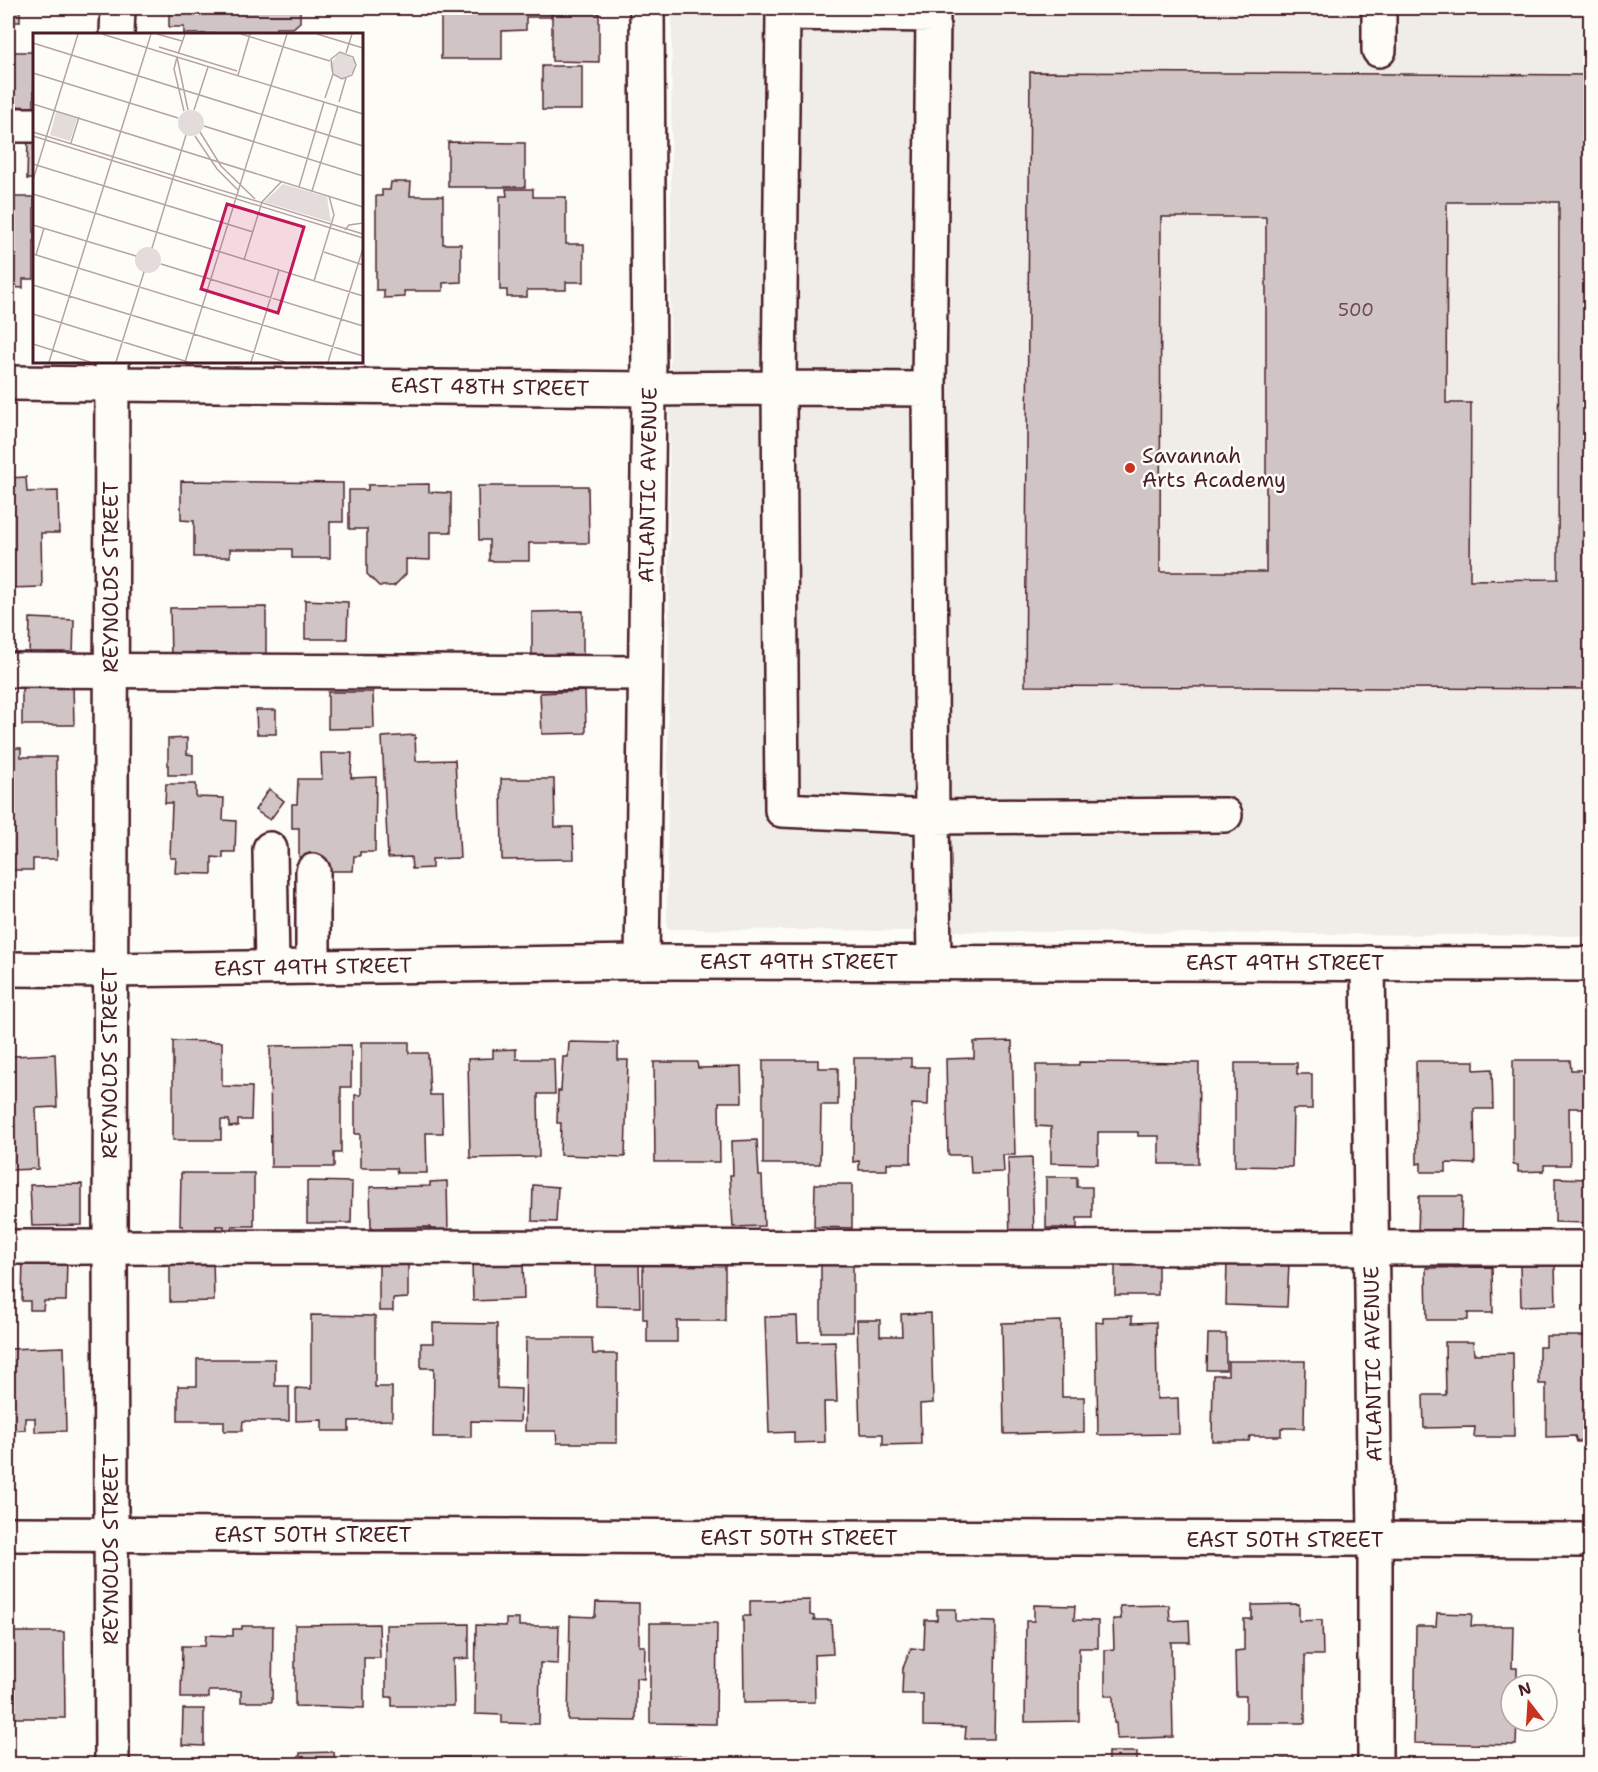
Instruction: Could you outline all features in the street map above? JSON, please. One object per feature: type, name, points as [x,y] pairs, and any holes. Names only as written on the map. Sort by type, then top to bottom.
[{"type":"street","points":[[117,33],[118,8]]},
{"type":"street","name":"ATLANTIC AVENUE","points":[[642,962],[649,389],[647,8]]},
{"type":"street","points":[[1379,8],[1379,50]]},
{"type":"street","points":[[934,962],[932,817],[928,389],[933,15],[783,14],[779,388],[782,810],[932,817],[1225,815]]},
{"type":"street","points":[[8,125],[33,125]]},
{"type":"street","name":"EAST 48TH STREET","points":[[8,383],[111,372],[649,389],[928,389]]},
{"type":"street","name":"REYNOLDS STREET","points":[[111,372],[112,1764]]},
{"type":"street","points":[[8,670],[645,673]]},
{"type":"street","points":[[270,849],[272,967]]},
{"type":"street","points":[[313,871],[314,967]]},
{"type":"street","name":"EAST 49TH STREET","points":[[8,969],[110,970],[642,962],[1590,964]]},
{"type":"street","name":"ATLANTIC AVENUE","points":[[1368,963],[1376,1540],[1375,1764]]},
{"type":"street","points":[[8,1247],[1590,1248]]},
{"type":"street","name":"EAST 50TH STREET","points":[[8,1534],[1590,1540]]},
{"type":"shaded area","name":"Savannah Arts Academy","points":[[672,8],[1590,8],[1590,936],[667,929]]},
{"type":"building","points":[[8,8],[20,8],[20,22],[8,22]]},
{"type":"building","points":[[169,8],[300,8],[300,22],[293,28],[276,28],[276,33],[184,33],[184,27],[169,27]]},
{"type":"building","points":[[441,8],[551,8],[551,17],[526,17],[526,30],[502,31],[502,59],[441,59]]},
{"type":"building","points":[[552,13],[599,13],[599,62],[552,61]]},
{"type":"building","points":[[8,52],[33,52],[33,107],[8,106]]},
{"type":"building","points":[[542,66],[582,66],[582,110],[542,110]]},
{"type":"building","name":"Savannah Arts Academy","points":[[1030,72],[1590,75],[1590,689],[1025,686]],"holes":[[[1447,202],[1559,202],[1558,579],[1470,580],[1471,403],[1446,403]],[[1161,217],[1266,217],[1266,572],[1160,572]]]},
{"type":"building","points":[[28,137],[33,137],[33,179],[27,179]]},
{"type":"building","points":[[448,142],[525,143],[525,187],[448,187]]},
{"type":"building","points":[[391,182],[411,182],[410,196],[443,196],[443,244],[461,244],[461,282],[443,283],[443,291],[404,291],[405,297],[384,298],[384,290],[376,290],[376,196],[382,196],[382,190],[390,190]]},
{"type":"building","points":[[8,187],[10,197],[33,197],[33,279],[23,279],[23,288],[8,287]]},
{"type":"building","points":[[506,189],[533,189],[533,197],[566,197],[566,244],[584,244],[584,282],[566,282],[566,290],[527,290],[527,297],[507,297],[507,290],[500,290],[500,196],[507,196]]},
{"type":"building","points":[[26,477],[27,492],[58,491],[59,533],[41,533],[42,587],[8,588],[8,478]]},
{"type":"building","points":[[181,481],[343,483],[343,522],[330,522],[330,558],[292,558],[292,549],[230,549],[230,557],[194,557],[194,521],[181,520]]},
{"type":"building","points":[[429,484],[429,492],[451,493],[451,532],[430,532],[430,560],[406,559],[406,574],[394,586],[379,586],[367,574],[367,529],[349,529],[349,490],[368,490],[368,485]]},
{"type":"building","points":[[478,486],[588,486],[589,543],[529,543],[529,561],[489,561],[489,540],[479,540]]},
{"type":"building","points":[[305,600],[348,602],[347,639],[305,639]]},
{"type":"building","points":[[266,607],[266,657],[171,658],[170,608]]},
{"type":"building","points":[[583,611],[583,658],[532,659],[532,612]]},
{"type":"building","points":[[30,618],[74,620],[73,657],[29,656]]},
{"type":"building","points":[[22,685],[73,685],[74,725],[22,725]]},
{"type":"building","points":[[585,691],[586,733],[542,734],[540,693]]},
{"type":"building","points":[[328,692],[373,692],[374,728],[328,729]]},
{"type":"building","points":[[256,710],[276,710],[276,734],[257,734]]},
{"type":"building","points":[[8,723],[11,723],[11,748],[21,748],[21,757],[56,757],[57,859],[33,859],[33,870],[8,870]]},
{"type":"building","points":[[415,735],[416,761],[455,760],[460,858],[432,859],[432,868],[412,869],[411,857],[388,858],[382,737]]},
{"type":"building","points":[[187,738],[187,754],[193,755],[193,775],[168,775],[168,739]]},
{"type":"building","points":[[321,753],[352,753],[351,778],[376,777],[375,852],[360,852],[360,856],[354,856],[353,871],[304,871],[305,857],[299,857],[299,828],[292,828],[292,804],[297,804],[298,779],[322,779]]},
{"type":"building","points":[[501,779],[554,779],[555,827],[573,827],[574,859],[502,860]]},
{"type":"building","points":[[166,784],[196,784],[196,797],[224,798],[223,820],[236,821],[235,852],[223,852],[223,858],[212,857],[212,874],[175,873],[176,858],[170,858],[172,803],[165,803]]},
{"type":"building","points":[[269,789],[284,801],[270,820],[255,810]]},
{"type":"building","points":[[173,1041],[222,1042],[222,1086],[252,1087],[251,1120],[238,1120],[238,1126],[229,1127],[229,1120],[221,1120],[221,1140],[173,1140]]},
{"type":"building","points":[[1012,1041],[1015,1155],[1003,1155],[1004,1172],[971,1173],[970,1155],[948,1155],[946,1059],[974,1058],[974,1042]]},
{"type":"building","points":[[361,1042],[409,1042],[409,1053],[428,1053],[430,1095],[442,1095],[443,1133],[426,1133],[427,1173],[397,1173],[396,1168],[360,1168],[360,1134],[355,1134],[355,1095],[361,1095]]},
{"type":"building","points":[[569,1042],[618,1043],[618,1060],[628,1060],[625,1157],[560,1155],[561,1123],[557,1123],[558,1091],[561,1091],[563,1057],[568,1057]]},
{"type":"building","points":[[351,1045],[351,1087],[341,1087],[341,1153],[334,1153],[334,1167],[271,1167],[270,1046]]},
{"type":"building","points":[[8,1049],[12,1049],[13,1056],[55,1054],[57,1107],[36,1108],[38,1169],[8,1170]]},
{"type":"building","points":[[516,1049],[516,1059],[554,1059],[555,1094],[538,1094],[539,1157],[470,1158],[468,1059],[493,1058],[493,1050]]},
{"type":"building","points":[[854,1058],[911,1058],[911,1067],[929,1067],[928,1105],[912,1104],[911,1163],[887,1163],[887,1170],[859,1170],[859,1161],[853,1162]]},
{"type":"building","points":[[763,1060],[818,1060],[818,1068],[838,1068],[838,1105],[821,1105],[820,1164],[763,1164]]},
{"type":"building","points":[[1513,1060],[1570,1060],[1571,1070],[1588,1070],[1588,1108],[1569,1108],[1570,1165],[1544,1165],[1544,1171],[1518,1172],[1518,1165],[1513,1165]]},
{"type":"building","points":[[1416,1061],[1474,1061],[1474,1070],[1492,1069],[1493,1109],[1474,1109],[1475,1164],[1446,1163],[1446,1172],[1421,1172],[1421,1163],[1417,1164]]},
{"type":"building","points":[[654,1062],[697,1062],[698,1068],[741,1067],[742,1102],[719,1102],[720,1162],[655,1162]]},
{"type":"building","points":[[1079,1062],[1199,1063],[1198,1164],[1159,1164],[1159,1136],[1138,1136],[1138,1132],[1098,1132],[1098,1164],[1051,1163],[1051,1127],[1036,1126],[1036,1065],[1079,1065]]},
{"type":"building","points":[[1235,1063],[1297,1063],[1297,1074],[1312,1074],[1312,1109],[1293,1109],[1292,1167],[1235,1166]]},
{"type":"building","points":[[757,1140],[759,1176],[762,1176],[764,1226],[733,1227],[730,1175],[733,1175],[732,1141]]},
{"type":"building","points":[[1032,1157],[1034,1241],[1010,1241],[1008,1158]]},
{"type":"building","points":[[181,1173],[254,1173],[254,1226],[232,1226],[232,1231],[224,1230],[224,1226],[216,1226],[217,1233],[184,1232],[183,1226],[180,1226]]},
{"type":"building","points":[[1046,1177],[1077,1177],[1077,1187],[1092,1187],[1092,1218],[1077,1218],[1077,1228],[1046,1228]]},
{"type":"building","points":[[1555,1178],[1590,1179],[1590,1223],[1555,1222]]},
{"type":"building","points":[[307,1181],[352,1182],[351,1223],[307,1223]]},
{"type":"building","points":[[447,1181],[448,1232],[431,1232],[430,1227],[371,1228],[370,1187],[430,1186],[430,1182]]},
{"type":"building","points":[[82,1184],[82,1225],[32,1226],[30,1185]]},
{"type":"building","points":[[815,1184],[852,1184],[852,1228],[814,1227]]},
{"type":"building","points":[[533,1185],[558,1187],[556,1222],[532,1221]]},
{"type":"building","points":[[1419,1196],[1462,1196],[1461,1237],[1418,1236]]},
{"type":"building","points":[[23,1257],[67,1257],[66,1301],[44,1301],[43,1310],[30,1310],[30,1301],[22,1301]]},
{"type":"building","points":[[213,1258],[214,1301],[170,1302],[170,1259]]},
{"type":"building","points":[[379,1260],[408,1260],[408,1298],[393,1299],[393,1311],[379,1311]]},
{"type":"building","points":[[523,1261],[524,1299],[473,1301],[472,1262]]},
{"type":"building","points":[[1227,1261],[1289,1263],[1287,1307],[1226,1305]]},
{"type":"building","points":[[1115,1262],[1158,1263],[1158,1295],[1115,1295]]},
{"type":"building","points":[[643,1263],[725,1264],[725,1321],[677,1321],[677,1342],[647,1342],[647,1319],[643,1319]]},
{"type":"building","points":[[821,1263],[853,1263],[853,1332],[821,1332]]},
{"type":"building","points":[[596,1264],[639,1264],[640,1307],[596,1306]]},
{"type":"building","points":[[1555,1265],[1556,1305],[1521,1306],[1520,1266]]},
{"type":"building","points":[[1492,1267],[1493,1313],[1468,1313],[1468,1320],[1427,1320],[1426,1268]]},
{"type":"building","points":[[931,1313],[933,1403],[920,1404],[921,1444],[883,1445],[883,1434],[860,1434],[857,1320],[880,1320],[880,1336],[902,1336],[901,1314]]},
{"type":"building","points":[[311,1315],[375,1316],[375,1387],[392,1387],[392,1420],[349,1421],[349,1431],[322,1431],[322,1420],[296,1421],[296,1388],[311,1389]]},
{"type":"building","points":[[797,1316],[798,1342],[835,1341],[837,1402],[824,1402],[825,1442],[794,1443],[794,1432],[769,1433],[765,1317]]},
{"type":"building","points":[[1132,1316],[1132,1323],[1156,1322],[1157,1399],[1178,1398],[1179,1434],[1098,1435],[1096,1322],[1103,1323],[1103,1317]]},
{"type":"building","points":[[1061,1321],[1062,1397],[1084,1397],[1084,1432],[1004,1434],[1002,1323]]},
{"type":"building","points":[[433,1323],[497,1324],[497,1388],[521,1389],[520,1422],[471,1421],[471,1437],[433,1437],[434,1368],[421,1368],[421,1343],[433,1343]]},
{"type":"building","points":[[1208,1334],[1226,1334],[1226,1370],[1207,1370]]},
{"type":"building","points":[[1546,1336],[1590,1336],[1590,1436],[1586,1436],[1580,1442],[1577,1442],[1575,1436],[1546,1437],[1546,1384],[1539,1384],[1539,1347],[1546,1347]]},
{"type":"building","points":[[526,1338],[592,1338],[593,1354],[617,1354],[617,1443],[557,1443],[556,1431],[525,1431]]},
{"type":"building","points":[[1445,1342],[1473,1342],[1474,1354],[1513,1353],[1514,1437],[1474,1437],[1475,1427],[1424,1428],[1423,1395],[1446,1395]]},
{"type":"building","points":[[64,1347],[66,1431],[35,1432],[35,1418],[25,1418],[25,1430],[10,1431],[8,1349]]},
{"type":"building","points":[[197,1359],[275,1359],[275,1386],[289,1386],[289,1421],[243,1421],[242,1431],[224,1431],[224,1421],[178,1421],[178,1386],[197,1386]]},
{"type":"building","points":[[1228,1361],[1305,1361],[1304,1428],[1281,1428],[1281,1436],[1250,1436],[1249,1441],[1212,1441],[1213,1375],[1228,1375]]},
{"type":"building","points":[[810,1600],[810,1615],[814,1616],[814,1620],[831,1620],[833,1654],[814,1655],[815,1702],[744,1703],[743,1616],[750,1616],[750,1601]]},
{"type":"building","points":[[596,1602],[639,1603],[639,1646],[645,1646],[644,1679],[636,1678],[636,1721],[568,1720],[570,1616],[595,1617]]},
{"type":"building","points":[[1299,1604],[1299,1621],[1322,1620],[1323,1655],[1305,1655],[1305,1723],[1246,1723],[1246,1696],[1236,1696],[1235,1651],[1244,1650],[1244,1619],[1252,1619],[1252,1605]]},
{"type":"building","points":[[1034,1605],[1075,1606],[1074,1620],[1098,1621],[1098,1648],[1079,1648],[1079,1721],[1025,1722],[1026,1621],[1034,1621]]},
{"type":"building","points":[[1169,1605],[1170,1621],[1189,1620],[1190,1642],[1171,1642],[1173,1737],[1117,1739],[1113,1696],[1105,1696],[1105,1650],[1114,1649],[1113,1619],[1121,1619],[1120,1606]]},
{"type":"building","points":[[937,1609],[956,1609],[956,1621],[996,1622],[994,1739],[965,1739],[966,1727],[923,1726],[923,1694],[902,1694],[903,1668],[911,1648],[924,1649],[925,1620],[937,1620]]},
{"type":"building","points":[[1437,1613],[1472,1614],[1471,1626],[1513,1626],[1512,1668],[1517,1668],[1517,1673],[1499,1673],[1499,1733],[1516,1733],[1516,1745],[1414,1743],[1416,1626],[1436,1626]]},
{"type":"building","points":[[506,1619],[519,1619],[519,1626],[559,1626],[558,1664],[540,1663],[539,1724],[502,1723],[502,1715],[475,1714],[476,1625],[506,1626]]},
{"type":"building","points":[[650,1623],[717,1623],[716,1724],[650,1723]]},
{"type":"building","points":[[379,1624],[380,1658],[364,1658],[364,1708],[295,1706],[295,1625]]},
{"type":"building","points":[[469,1624],[469,1658],[453,1659],[454,1706],[392,1706],[392,1697],[386,1697],[386,1625]]},
{"type":"building","points":[[242,1626],[273,1626],[272,1702],[241,1702],[241,1691],[209,1691],[209,1698],[181,1698],[182,1646],[205,1646],[206,1635],[233,1636],[233,1629],[242,1629]]},
{"type":"building","points":[[8,1632],[64,1632],[65,1718],[12,1718],[11,1730],[8,1730]]},
{"type":"building","points":[[183,1709],[204,1709],[204,1746],[182,1745]]},
{"type":"building","points":[[334,1752],[335,1764],[300,1764],[300,1753]]},
{"type":"building","points":[[1108,1752],[1137,1752],[1137,1764],[1108,1764]]},
{"type":"building","points":[[686,1756],[686,1764],[650,1764],[650,1757]]},
{"type":"building","points":[[445,1757],[469,1757],[469,1764],[445,1764]]},
{"type":"building","points":[[1282,1759],[1322,1760],[1322,1764],[1282,1764]]},
{"type":"place","name":"Savannah Arts Academy","points":[[1130,468]]}]
